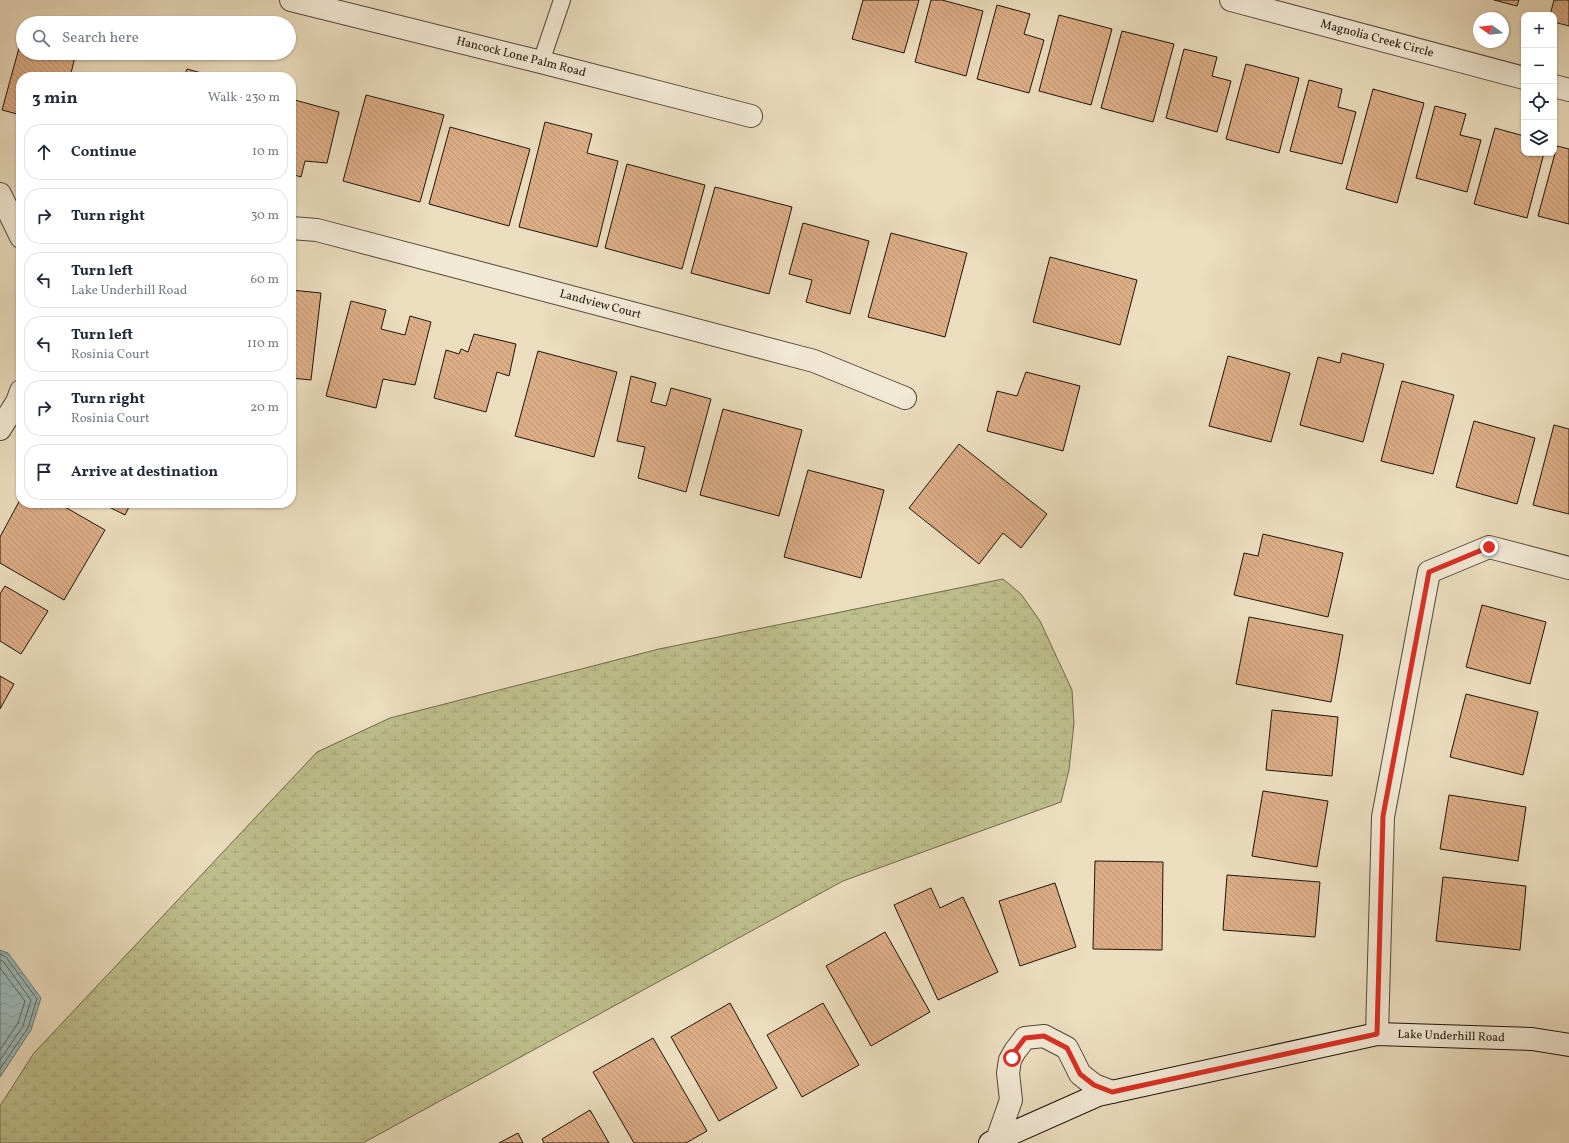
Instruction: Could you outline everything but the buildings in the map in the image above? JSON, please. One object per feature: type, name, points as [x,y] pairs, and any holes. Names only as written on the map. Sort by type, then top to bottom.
[{"type":"street","name":"Hancock Lone Palm Road","points":[[291,0],[751,116]]},
{"type":"street","name":"Magnolia Creek Circle","points":[[1231,0],[1521,77]]},
{"type":"street","points":[[1557,87],[1569,90]]},
{"type":"street","points":[[0,194],[16,226]]},
{"type":"street","name":"Landview Court","points":[[296,228],[317,230],[814,361],[905,398]]},
{"type":"street","points":[[0,429],[16,404]]},
{"type":"street","points":[[1377,1034],[1383,816],[1429,572],[1489,547],[1569,568]]},
{"type":"street","name":"Lake Underhill Road","points":[[993,1141],[1098,1095],[1377,1034],[1532,1039],[1569,1045]]},
{"type":"street","points":[[993,1141],[1011,1100],[1008,1073],[1010,1060],[1025,1038],[1044,1036],[1067,1048],[1080,1074],[1094,1085],[1112,1092]]},
{"type":"lane","points":[[541,62],[562,0]]},
{"type":"green space","points":[[1003,579],[1021,594],[1040,621],[1072,690],[1074,723],[1069,770],[1061,802],[843,881],[363,1143],[0,1143],[0,1106],[34,1053],[317,752],[390,718],[659,649]]},
{"type":"water","points":[[0,950],[8,953],[41,998],[31,1030],[0,1077]]},
{"type":"route","points":[[1012,1058],[1015,1051],[1025,1038],[1044,1036],[1067,1048],[1080,1074],[1094,1085],[1112,1092],[1377,1034],[1383,816],[1429,572],[1489,547]]}]
